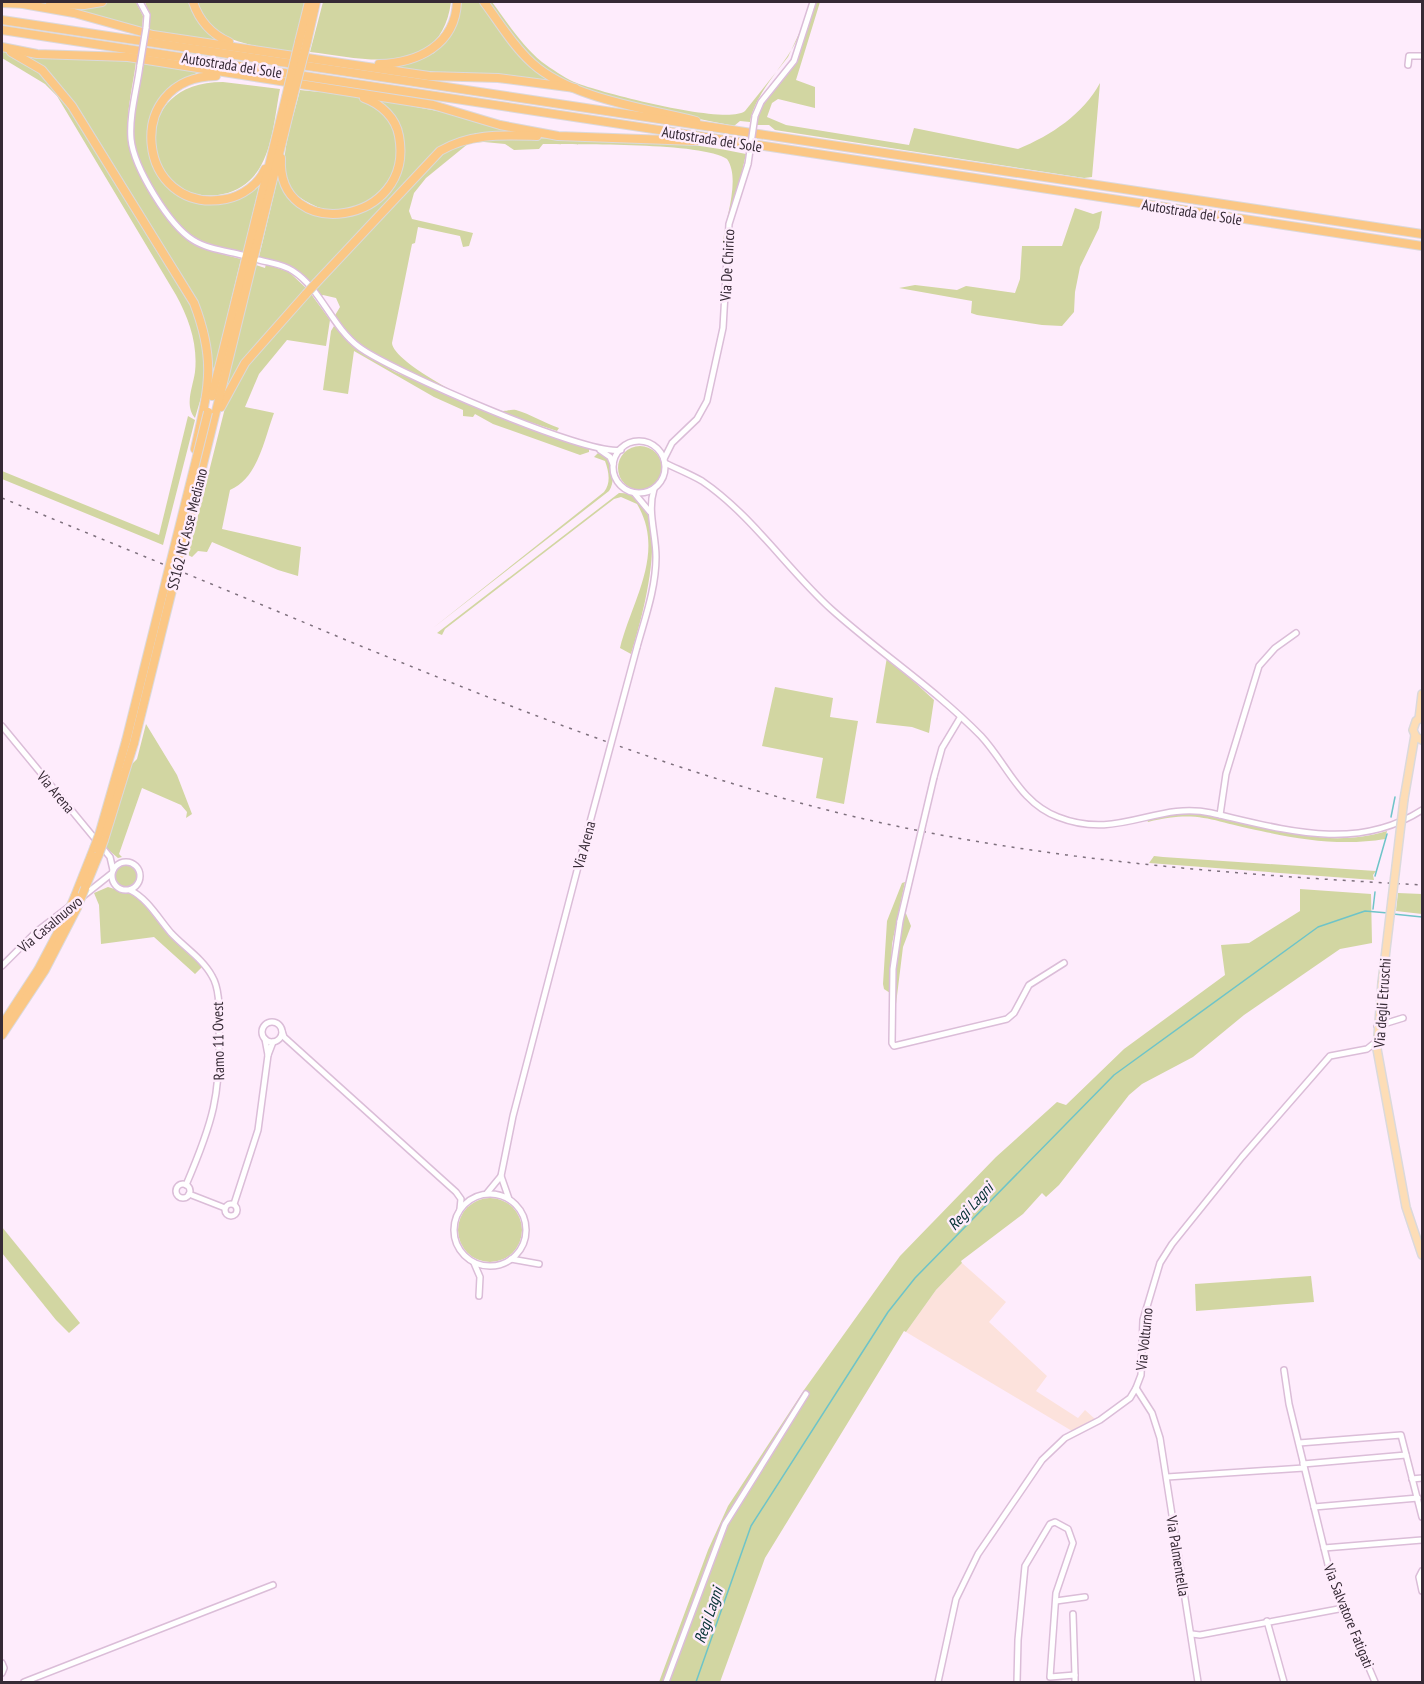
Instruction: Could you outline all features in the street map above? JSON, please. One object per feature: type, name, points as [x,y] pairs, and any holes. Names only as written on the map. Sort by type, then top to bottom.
[{"type":"highway","points":[[2,3],[84,5],[102,2]]},
{"type":"highway","points":[[193,2],[199,17],[210,30],[239,46]]},
{"type":"highway","points":[[308,2],[309,17]]},
{"type":"highway","points":[[309,17],[317,2]]},
{"type":"highway","points":[[359,65],[403,62],[427,54],[447,35],[453,22],[457,2]]},
{"type":"highway","points":[[484,2],[532,62],[575,88]]},
{"type":"highway","points":[[23,4],[84,15],[153,35],[429,76],[498,78],[575,88],[738,132]]},
{"type":"highway","name":"SS162 NC Asse Mediano","points":[[2,1035],[45,970],[77,908],[102,837],[130,742],[212,428],[212,412],[270,160],[309,17]]},
{"type":"highway","name":"Autostrada del Sole","points":[[2,20],[1422,234]]},
{"type":"highway","name":"Autostrada del Sole","points":[[2,30],[1422,246]]},
{"type":"highway","points":[[2,48],[37,54],[128,57],[434,105],[500,125],[558,136]]},
{"type":"highway","points":[[2,48],[33,64],[57,85],[194,303],[209,355],[212,412]]},
{"type":"highway","points":[[235,75],[196,78],[184,82],[166,97],[153,119],[150,137],[151,152],[158,168],[178,190],[197,198],[216,201],[241,193],[256,182],[270,160]]},
{"type":"highway","points":[[282,140],[281,168],[285,185],[293,198],[303,206],[327,214],[342,214],[365,208],[385,194],[397,172],[401,158],[398,129],[382,108],[371,100],[342,91]]},
{"type":"highway","name":"SS162 NC Asse Mediano","points":[[130,742],[188,494],[212,412],[282,140],[289,97]]},
{"type":"highway","points":[[212,412],[245,363],[316,283],[440,151],[464,139],[479,136],[558,136],[745,144]]},
{"type":"highway","name":"SS162 NC Asse Mediano","points":[[2,1025],[38,970],[97,851]]},
{"type":"main road","name":"Via degli Etruschi","points":[[1422,694],[1421,718],[1413,727],[1419,738],[1413,747],[1404,799],[1373,1048],[1379,1060],[1406,1207],[1422,1255]]},
{"type":"street","points":[[140,2],[147,15],[131,127],[133,150],[141,171],[176,226],[186,235],[207,246],[242,255]]},
{"type":"street","name":"Via De Chirico","points":[[664,461],[672,443],[697,420],[707,401],[723,328],[729,224],[748,164],[755,116],[761,102],[794,61],[813,2]]},
{"type":"street","points":[[1408,65],[1409,56],[1422,56]]},
{"type":"street","points":[[259,260],[295,272],[347,336],[379,361],[501,415],[594,446],[621,450],[638,442],[655,447],[672,443]]},
{"type":"street","points":[[594,446],[608,454],[614,465],[617,481],[634,493],[654,489],[664,476],[682,471]]},
{"type":"street","points":[[655,447],[664,461],[703,482],[729,505],[830,608],[960,718],[994,752],[1024,794],[1035,805],[1060,818],[1108,826],[1177,812],[1220,815],[1273,829],[1359,835],[1382,828],[1422,810]]},
{"type":"street","points":[[614,465],[621,450]]},
{"type":"street","points":[[664,461],[664,476]]},
{"type":"street","name":"Via Arena","points":[[486,1194],[501,1176],[520,1082],[655,575],[655,541],[650,513],[654,489]]},
{"type":"street","name":"Via Arena","points":[[634,493],[650,513]]},
{"type":"street","points":[[1220,815],[1226,774],[1259,666],[1275,648],[1296,633]]},
{"type":"street","points":[[960,718],[942,748],[933,777],[900,921],[893,969],[891,1043],[894,1046],[1007,1019],[1014,1013],[1029,985],[1064,963]]},
{"type":"street","name":"Via Arena","points":[[2,726],[110,857],[112,872]]},
{"type":"street","points":[[110,857],[131,862],[138,867],[140,877],[138,884],[142,897]]},
{"type":"street","points":[[116,886],[112,872],[123,861]]},
{"type":"street","name":"Via Casalnuovo","points":[[2,966],[36,932],[101,885],[112,872]]},
{"type":"street","points":[[130,890],[138,884]]},
{"type":"street","points":[[101,885],[130,890],[142,897]]},
{"type":"street","name":"Ramo 11 Ovest","points":[[142,897],[175,937],[205,966],[216,985],[220,1075],[211,1125],[186,1185]]},
{"type":"street","points":[[1377,1026],[1403,1018]]},
{"type":"street","points":[[268,1055],[263,1028],[268,1023],[277,1024],[297,1049],[456,1192],[461,1199],[454,1235],[463,1253],[473,1262],[480,1277],[479,1296]]},
{"type":"street","points":[[189,1194],[225,1208],[228,1215],[234,1215],[237,1210],[234,1204],[258,1130],[268,1055],[274,1041],[282,1031]]},
{"type":"street","points":[[264,1038],[285,1042],[297,1049]]},
{"type":"street","name":"Via Volturno","points":[[938,1683],[956,1599],[985,1545],[1042,1460],[1065,1438],[1100,1420],[1130,1398],[1136,1388],[1141,1375],[1143,1320],[1160,1263],[1172,1244],[1242,1156],[1330,1056],[1373,1048]]},
{"type":"street","points":[[501,1176],[509,1199],[521,1213],[526,1231],[523,1243],[511,1259]]},
{"type":"street","points":[[186,1185],[189,1194],[183,1198],[176,1193],[178,1186],[186,1185]]},
{"type":"street","points":[[456,1192],[473,1198]]},
{"type":"street","points":[[460,1209],[473,1198],[486,1194],[509,1199]]},
{"type":"street","points":[[225,1208],[229,1204],[234,1204]]},
{"type":"street","points":[[473,1262],[495,1265],[511,1259],[539,1264]]},
{"type":"street","name":"Via Salvatore Fatigati","points":[[1284,1370],[1284,1383],[1332,1581],[1375,1683]]},
{"type":"street","name":"Via Palmentella","points":[[1136,1388],[1152,1413],[1167,1477],[1173,1532],[1192,1634],[1198,1683]]},
{"type":"street","points":[[666,1683],[726,1524],[806,1394]]},
{"type":"street","points":[[1299,1443],[1399,1435],[1422,1517]]},
{"type":"street","points":[[1167,1477],[1406,1455]]},
{"type":"street","points":[[1412,1479],[1422,1478]]},
{"type":"street","points":[[1314,1507],[1418,1498]]},
{"type":"street","points":[[1017,1683],[1018,1640],[1025,1566],[1050,1524],[1055,1522],[1068,1529],[1073,1543],[1056,1601],[1050,1680],[1075,1675]]},
{"type":"street","name":"Via Salvatore Fatigati","points":[[1323,1548],[1422,1540]]},
{"type":"street","points":[[1422,1571],[1419,1577],[1422,1591]]},
{"type":"street","points":[[24,1683],[273,1585]]},
{"type":"street","points":[[1056,1601],[1085,1597]]},
{"type":"street","points":[[1192,1634],[1200,1635],[1344,1608]]},
{"type":"street","points":[[1072,1614],[1075,1683]]},
{"type":"street","points":[[1267,1622],[1284,1683]]},
{"type":"street","points":[[2,1658],[2,1673]]},
{"type":"shaded area","points":[[962,1263],[1006,1302],[989,1322],[1047,1376],[1036,1391],[1078,1418],[1085,1410],[1095,1419],[1072,1431],[906,1332],[936,1290]]},
{"type":"green space","points":[[114,2],[136,2],[143,16],[142,29],[76,11],[76,8]]},
{"type":"green space","points":[[145,2],[191,2],[217,40],[148,31],[149,13]]},
{"type":"green space","points":[[196,2],[305,2],[293,52],[249,44],[224,35],[204,16]]},
{"type":"green space","points":[[323,2],[451,2],[444,27],[432,43],[416,54],[397,59],[376,60],[310,52]]},
{"type":"green space","points":[[459,2],[479,2],[516,52],[536,72],[552,82],[396,68],[434,53],[445,41]]},
{"type":"green space","points":[[486,2],[492,2],[528,49],[558,73],[574,82],[634,100],[689,111],[733,114],[745,111],[778,69],[760,97],[750,122],[740,121],[734,126],[661,111],[583,89],[542,68],[519,45]]},
{"type":"green space","points":[[816,2],[820,2],[796,80],[815,87],[815,108],[778,99],[772,103],[767,117],[786,125],[909,145],[914,128],[1018,149],[1043,137],[1076,114],[1100,83],[1092,177],[1084,178],[775,130],[769,125],[755,125],[758,110],[801,48]]},
{"type":"green space","points":[[2,48],[27,62],[59,91],[190,298],[205,345],[205,384],[195,418],[190,407],[196,362],[194,342],[189,323],[176,295],[57,96],[45,84],[2,58]]},
{"type":"green space","points":[[21,53],[136,62],[129,108],[128,135],[135,162],[142,177],[170,221],[189,241],[207,250],[241,259],[214,371],[204,324],[183,277],[71,98],[42,67]]},
{"type":"green space","points":[[144,63],[199,72],[176,83],[155,107],[147,134],[154,167],[162,179],[198,202],[215,204],[230,201],[256,185],[259,187],[243,253],[199,241],[185,231],[166,208],[149,179],[134,141],[135,111]]},
{"type":"green space","points":[[223,82],[280,89],[270,141],[259,169],[244,185],[223,194],[197,194],[176,184],[162,166],[156,144],[157,122],[169,102],[190,88]]},
{"type":"green space","points":[[300,90],[342,94],[362,99],[380,109],[394,126],[399,146],[396,165],[386,184],[371,198],[353,208],[332,210],[311,204],[298,196],[287,184],[284,175],[285,151]]},
{"type":"green space","points":[[379,100],[448,113],[520,132],[477,133],[453,141],[310,283],[295,269],[259,257],[279,173],[284,189],[290,198],[306,211],[323,217],[342,217],[360,212],[376,202],[390,188],[399,172],[403,153],[402,145]]},
{"type":"green space","points":[[476,139],[612,139],[680,144],[746,154],[726,243],[723,243],[731,200],[733,177],[731,167],[727,159],[693,150],[667,147],[543,144],[539,149],[514,150],[505,144],[469,143],[426,178],[414,193],[409,211],[412,219],[473,233],[469,246],[463,247],[460,236],[418,227],[415,243],[412,244],[392,343],[396,352],[422,373],[459,394],[492,408],[521,412],[559,428],[557,431],[491,409],[408,373],[367,351],[347,333],[334,317],[340,307],[336,298],[323,295],[320,297],[314,288],[443,152]]},
{"type":"green space","points":[[1075,208],[1093,214],[1102,211],[1099,228],[1080,267],[1074,312],[1062,326],[977,315],[971,313],[972,301],[899,288],[915,285],[957,290],[966,286],[1015,293],[1020,279],[1022,246],[1062,246]]},
{"type":"green space","points":[[266,264],[289,272],[306,288],[251,350],[225,389],[256,265],[265,268]]},
{"type":"green space","points":[[311,294],[330,320],[326,346],[287,340],[259,374],[245,407],[274,413],[254,467],[240,484],[230,490],[222,529],[301,547],[298,576],[212,542],[207,552],[198,551],[192,557],[188,555],[226,404],[252,357]]},
{"type":"green space","points":[[334,326],[362,353],[395,372],[502,417],[589,447],[589,452],[580,455],[493,424],[475,414],[473,417],[463,416],[463,410],[434,397],[354,351],[348,394],[323,390],[331,331]]},
{"type":"green space","points":[[188,416],[195,420],[163,545],[2,479],[2,471],[159,535]]},
{"type":"green space","points":[[640,446],[655,453],[662,468],[655,483],[640,490],[625,483],[618,468],[625,453]]},
{"type":"green space","points":[[598,453],[607,459],[612,469],[613,480],[609,491],[433,628],[604,492],[608,485],[608,473],[605,461],[594,457]]},
{"type":"green space","points":[[619,493],[637,498],[648,514],[652,536],[647,590],[631,654],[620,648],[644,576],[648,558],[648,540],[645,522],[637,504],[621,497],[614,499],[445,629],[442,635],[437,633]]},
{"type":"green space","points":[[887,657],[934,700],[929,733],[912,727],[876,723]]},
{"type":"green space","points":[[775,687],[833,698],[830,717],[858,721],[844,804],[816,798],[823,758],[762,746]]},
{"type":"green space","points":[[146,724],[177,775],[192,814],[186,818],[187,812],[181,805],[142,788],[119,854],[122,857],[118,858],[105,847],[132,764],[137,759]]},
{"type":"green space","points":[[1198,813],[1292,834],[1316,837],[1363,836],[1387,831],[1385,839],[1338,842],[1292,837],[1206,818],[1166,818],[1148,822],[1147,820],[1174,814]]},
{"type":"green space","points":[[1154,856],[1376,871],[1373,875],[1374,880],[1149,863]]},
{"type":"green space","points":[[126,865],[134,868],[137,876],[134,884],[126,887],[118,884],[115,876],[118,868]]},
{"type":"green space","points":[[905,882],[892,944],[890,993],[884,989],[883,984],[887,921],[902,883]]},
{"type":"green space","points":[[108,887],[137,896],[171,937],[202,967],[195,974],[154,937],[101,944],[99,905],[94,893]]},
{"type":"green space","points":[[1300,889],[1371,894],[1372,943],[1340,949],[1244,1015],[1193,1057],[1142,1084],[1129,1095],[1059,1185],[1046,1197],[1042,1193],[1023,1214],[961,1261],[962,1263],[936,1290],[906,1332],[904,1331],[765,1558],[720,1682],[659,1682],[708,1550],[728,1506],[804,1390],[900,1256],[996,1157],[1057,1102],[1066,1105],[1124,1049],[1225,975],[1221,945],[1249,943],[1300,911]]},
{"type":"green space","points":[[1398,893],[1422,894],[1422,914],[1396,911]]},
{"type":"green space","points":[[905,911],[911,926],[903,947],[895,1012],[897,949]]},
{"type":"green space","points":[[484,1198],[496,1198],[513,1207],[520,1218],[522,1230],[520,1242],[513,1253],[496,1262],[484,1262],[472,1257],[463,1248],[458,1236],[458,1224],[463,1212],[472,1203]]},
{"type":"green space","points":[[2,1227],[80,1323],[69,1333],[2,1253]]},
{"type":"green space","points":[[1311,1276],[1314,1302],[1196,1311],[1195,1284]]},
{"type":"waterway","points":[[1391,817],[1395,797]]},
{"type":"waterway","points":[[1375,876],[1387,834]]},
{"type":"waterway","points":[[1373,909],[1375,892]]},
{"type":"waterway","name":"Regi Lagni","points":[[696,1682],[751,1526],[888,1312],[915,1278],[1114,1075],[1318,927],[1365,911],[1388,913]]},
{"type":"waterway","name":"Regi Lagni","points":[[1393,914],[1422,917]]},
{"type":"railway","points":[[2,498],[528,713],[713,778],[776,796],[911,829],[1056,854],[1202,870],[1422,885]]}]
